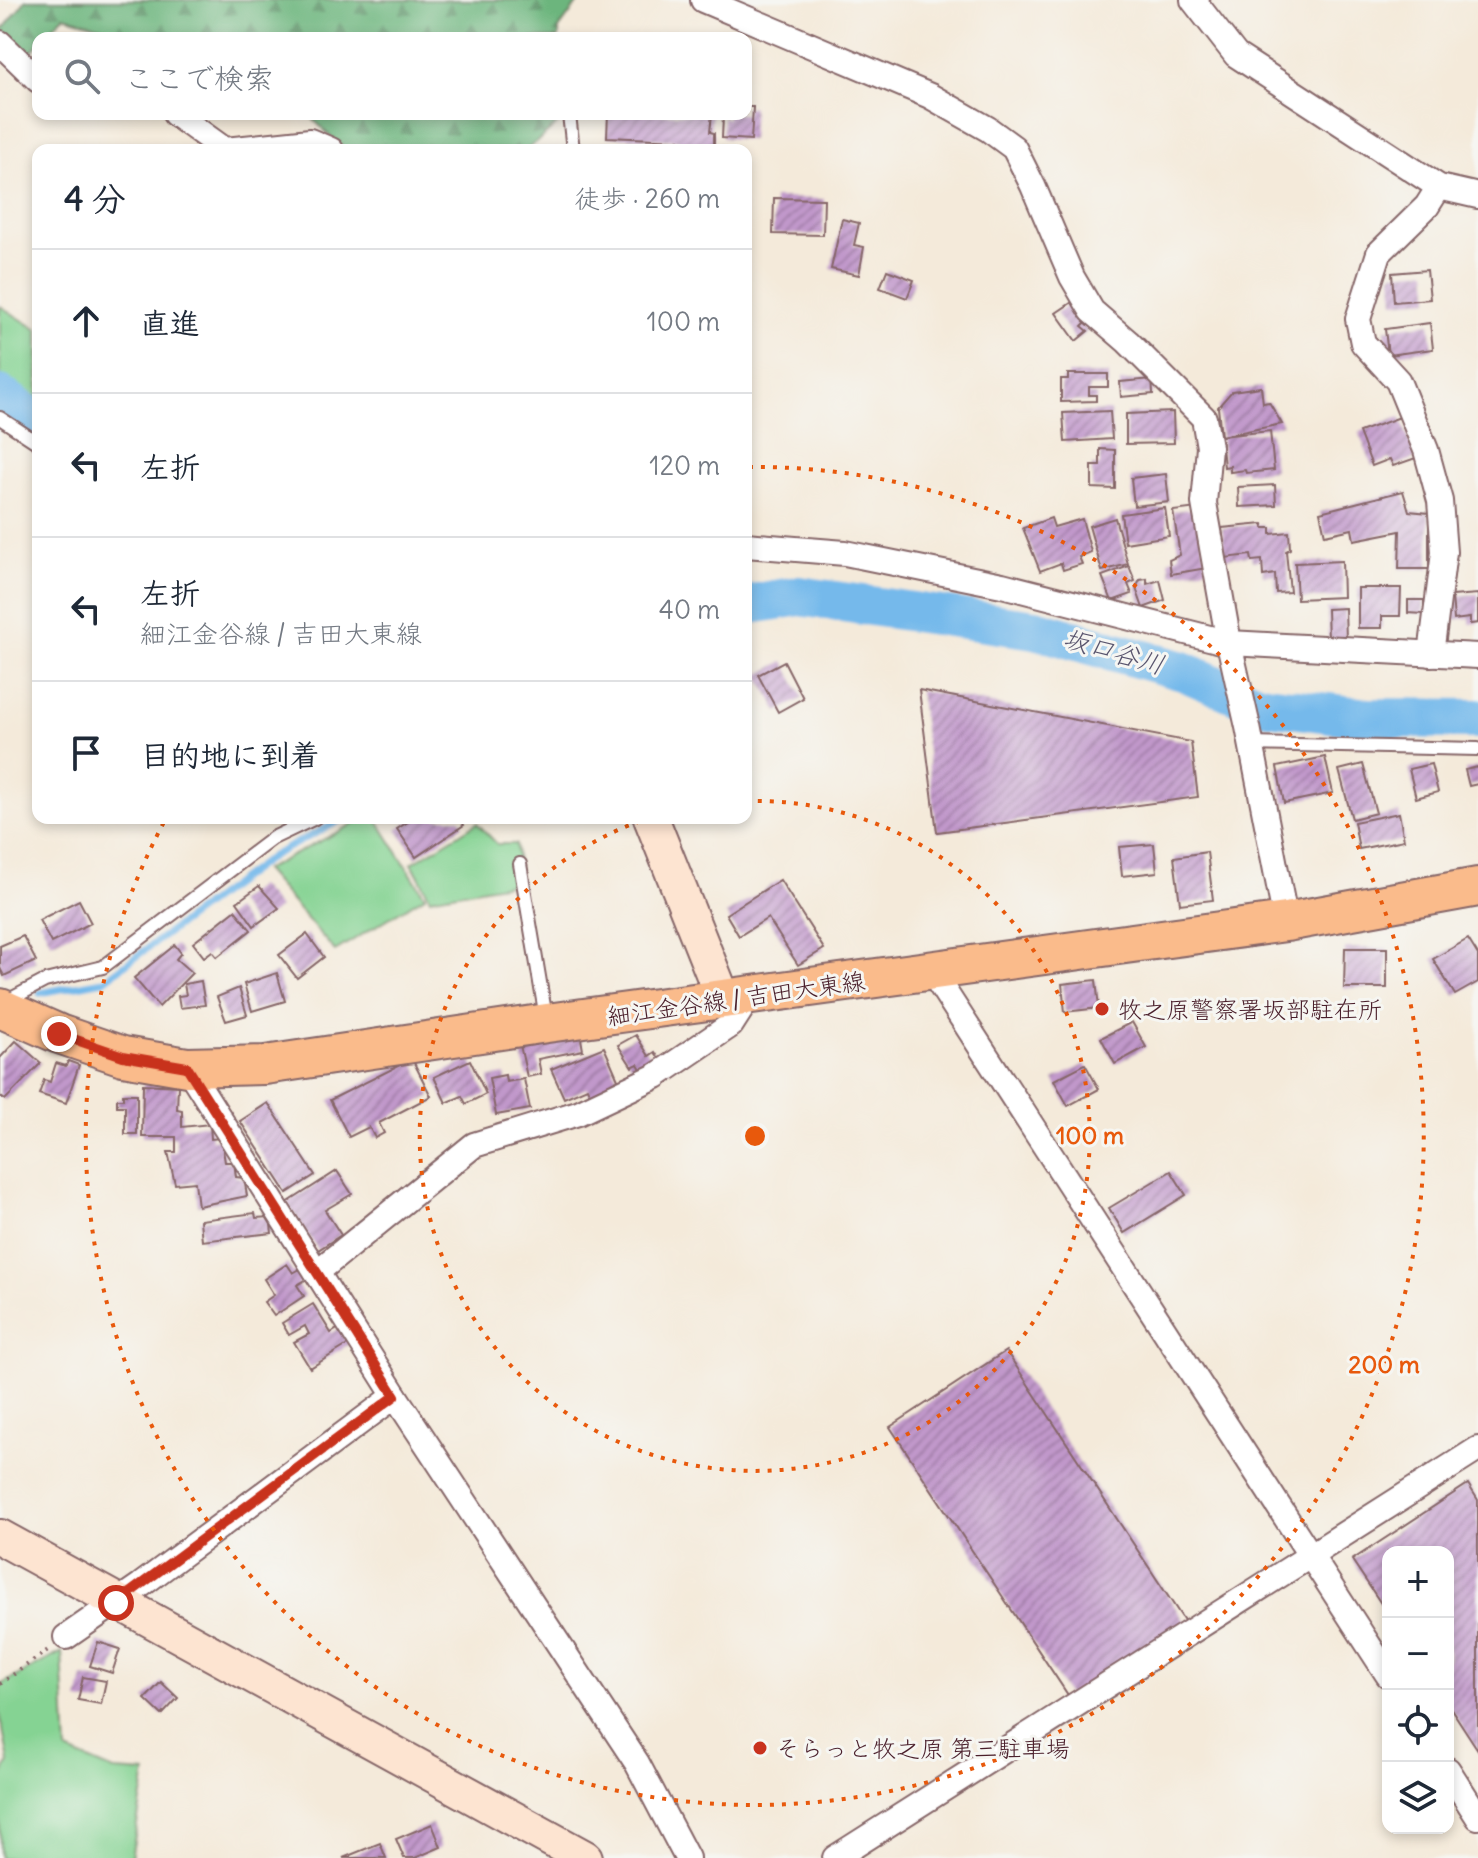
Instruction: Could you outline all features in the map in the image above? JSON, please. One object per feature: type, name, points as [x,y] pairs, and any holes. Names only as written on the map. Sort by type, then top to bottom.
[{"type":"main road","name":"細江金谷線 / 吉田大東線","points":[[0,1007],[59,1034],[123,1056],[187,1067],[265,1065],[547,1023],[1286,922],[1478,887]]},
{"type":"street","points":[[703,0],[930,96],[988,129],[1014,148],[1072,277],[1092,311],[1128,342],[1204,418],[1209,447],[1204,503],[1286,922]]},
{"type":"street","points":[[1193,0],[1236,55],[1439,187],[1478,196]]},
{"type":"street","points":[[0,43],[32,74]]},
{"type":"street","points":[[183,120],[217,144]]},
{"type":"street","points":[[282,144],[310,141],[317,144]]},
{"type":"street","points":[[1431,654],[1444,552],[1440,501],[1426,450],[1398,381],[1363,343],[1358,319],[1379,253],[1427,206],[1439,187]]},
{"type":"street","points":[[752,545],[845,553],[1002,585],[1229,643],[1478,656]]},
{"type":"street","points":[[317,1272],[474,1145],[578,1113],[656,1076],[731,1025],[736,999],[654,824]]},
{"type":"street","points":[[932,972],[1382,1665]]},
{"type":"street","points":[[187,1067],[395,1396],[637,1763],[687,1858]]},
{"type":"street","points":[[66,1637],[395,1396]]},
{"type":"street","points":[[835,1858],[1478,1449]]},
{"type":"street","points":[[0,1537],[585,1858]]},
{"type":"street","points":[[1454,1779],[1478,1817]]},
{"type":"lane","points":[[570,120],[572,144]]},
{"type":"lane","points":[[0,418],[32,439]]},
{"type":"lane","points":[[1250,735],[1478,749]]},
{"type":"lane","points":[[0,1007],[11,997],[45,981],[103,967],[273,838],[302,824]]},
{"type":"lane","points":[[520,864],[547,1023]]},
{"type":"path","points":[[0,1684],[66,1637]]},
{"type":"green space","points":[[26,0],[580,0],[559,32],[119,32],[64,16],[49,32],[32,32],[32,51],[24,60],[1,32]]},
{"type":"green space","points":[[314,120],[561,120],[534,144],[338,144]]},
{"type":"green space","points":[[0,306],[32,326],[32,439],[0,418]]},
{"type":"green space","points":[[353,824],[380,824],[425,896],[335,951],[264,870]]},
{"type":"green space","points":[[478,824],[497,844],[516,844],[519,882],[430,898],[412,863]]},
{"type":"green space","points":[[62,1652],[67,1751],[114,1771],[146,1773],[131,1858],[0,1858],[0,1779],[9,1762],[0,1714],[0,1685]]},
{"type":"building","points":[[753,107],[751,140],[722,138],[723,120],[752,120]]},
{"type":"building","points":[[608,120],[711,120],[710,132],[714,133],[714,144],[679,144],[679,140],[607,137]]},
{"type":"building","points":[[774,198],[824,199],[823,235],[773,234]]},
{"type":"building","points":[[842,219],[859,223],[854,245],[864,247],[859,275],[831,269]]},
{"type":"building","points":[[887,270],[914,280],[907,298],[880,288]]},
{"type":"building","points":[[1427,270],[1430,299],[1394,302],[1392,273]]},
{"type":"building","points":[[1074,301],[1087,321],[1082,326],[1088,331],[1076,341],[1056,313]]},
{"type":"building","points":[[1430,323],[1433,349],[1388,355],[1385,329]]},
{"type":"building","points":[[1068,374],[1108,374],[1108,387],[1089,387],[1089,395],[1096,395],[1096,401],[1061,402],[1061,379],[1068,379]]},
{"type":"building","points":[[1152,379],[1153,394],[1121,397],[1120,382]]},
{"type":"building","points":[[1261,387],[1263,403],[1269,402],[1282,424],[1221,436],[1218,407],[1232,391]]},
{"type":"building","points":[[1110,411],[1112,439],[1065,442],[1063,413]]},
{"type":"building","points":[[1173,412],[1174,443],[1126,444],[1126,414]]},
{"type":"building","points":[[1400,417],[1416,458],[1393,466],[1390,459],[1372,466],[1359,432]]},
{"type":"building","points":[[1270,431],[1274,470],[1246,473],[1245,470],[1230,472],[1230,466],[1224,467],[1221,436]]},
{"type":"building","points":[[1100,449],[1115,450],[1115,489],[1092,488],[1092,466],[1100,466]]},
{"type":"building","points":[[1166,474],[1169,502],[1134,506],[1131,478]]},
{"type":"building","points":[[1275,485],[1276,505],[1239,507],[1238,487]]},
{"type":"building","points":[[1403,491],[1409,511],[1429,513],[1429,569],[1399,569],[1400,531],[1354,540],[1352,529],[1325,535],[1320,512]]},
{"type":"building","points":[[1165,508],[1169,536],[1125,543],[1121,514]]},
{"type":"building","points":[[1197,508],[1207,568],[1171,574],[1169,560],[1180,555],[1173,511]]},
{"type":"building","points":[[1051,518],[1054,527],[1082,519],[1091,552],[1079,557],[1082,564],[1063,570],[1061,563],[1040,571],[1023,528]]},
{"type":"building","points":[[1115,518],[1128,564],[1102,571],[1089,526]]},
{"type":"building","points":[[1263,524],[1264,528],[1271,528],[1271,534],[1289,532],[1290,549],[1286,551],[1290,592],[1276,593],[1275,574],[1263,576],[1262,560],[1252,561],[1251,555],[1225,558],[1222,528]]},
{"type":"building","points":[[1342,561],[1343,597],[1297,599],[1295,563]]},
{"type":"building","points":[[1129,566],[1135,581],[1128,584],[1132,594],[1112,601],[1102,576]]},
{"type":"building","points":[[1147,579],[1147,584],[1160,580],[1165,600],[1143,608],[1136,588],[1140,580]]},
{"type":"building","points":[[1358,588],[1401,588],[1400,616],[1382,616],[1382,628],[1358,628]]},
{"type":"building","points":[[1478,594],[1478,623],[1470,624],[1470,618],[1454,620],[1452,596]]},
{"type":"building","points":[[1408,600],[1424,600],[1424,614],[1408,613]]},
{"type":"building","points":[[1345,608],[1346,640],[1328,640],[1327,609]]},
{"type":"building","points":[[784,661],[803,698],[778,712],[758,675]]},
{"type":"building","points":[[919,690],[1191,742],[1198,797],[937,832]]},
{"type":"building","points":[[1325,757],[1333,793],[1284,803],[1277,767]]},
{"type":"building","points":[[1363,764],[1376,813],[1352,819],[1339,770]]},
{"type":"building","points":[[1431,764],[1438,792],[1416,798],[1409,769]]},
{"type":"building","points":[[1478,767],[1478,784],[1469,786],[1465,770]]},
{"type":"building","points":[[1399,813],[1404,840],[1359,849],[1354,822]]},
{"type":"building","points":[[405,824],[464,825],[416,857],[397,829]]},
{"type":"building","points":[[1154,844],[1157,872],[1122,876],[1119,847]]},
{"type":"building","points":[[1207,852],[1213,900],[1180,904],[1174,857]]},
{"type":"building","points":[[780,880],[824,949],[798,965],[768,918],[739,936],[726,914]]},
{"type":"building","points":[[259,886],[279,908],[254,926],[237,902]]},
{"type":"building","points":[[79,900],[91,923],[51,943],[39,920]]},
{"type":"building","points":[[235,910],[251,930],[217,957],[212,951],[204,957],[193,943]]},
{"type":"building","points":[[307,934],[324,957],[297,978],[279,955]]},
{"type":"building","points":[[23,936],[36,961],[4,976],[0,968],[0,946]]},
{"type":"building","points":[[1468,939],[1478,955],[1478,982],[1455,995],[1433,959]]},
{"type":"building","points":[[175,945],[181,953],[176,959],[192,973],[159,1007],[134,978]]},
{"type":"building","points":[[1345,948],[1387,948],[1387,988],[1344,988]]},
{"type":"building","points":[[277,973],[285,1001],[252,1011],[244,984]]},
{"type":"building","points":[[1096,980],[1099,1008],[1065,1012],[1062,984]]},
{"type":"building","points":[[201,981],[205,1005],[180,1008],[178,996],[186,995],[184,984]]},
{"type":"building","points":[[239,988],[247,1015],[226,1021],[217,997]]},
{"type":"building","points":[[1132,1022],[1146,1047],[1115,1064],[1101,1038]]},
{"type":"building","points":[[580,1033],[583,1050],[538,1059],[541,1074],[527,1077],[520,1045]]},
{"type":"building","points":[[636,1035],[649,1056],[655,1052],[662,1063],[644,1074],[638,1064],[632,1067],[618,1045]]},
{"type":"building","points":[[16,1041],[41,1063],[5,1100],[0,1096],[0,1058]]},
{"type":"building","points":[[604,1047],[621,1086],[591,1097],[587,1088],[564,1098],[551,1069]]},
{"type":"building","points":[[412,1059],[431,1096],[379,1123],[384,1133],[375,1138],[369,1127],[349,1137],[330,1100]]},
{"type":"building","points":[[470,1060],[486,1094],[466,1104],[462,1096],[446,1103],[434,1077]]},
{"type":"building","points":[[68,1061],[79,1065],[66,1103],[39,1094],[44,1080],[50,1082],[56,1063],[66,1066]]},
{"type":"building","points":[[1085,1064],[1099,1089],[1068,1106],[1054,1080]]},
{"type":"building","points":[[505,1075],[506,1082],[524,1079],[530,1109],[496,1115],[489,1078]]},
{"type":"building","points":[[143,1084],[178,1086],[177,1109],[182,1110],[182,1127],[210,1124],[211,1139],[221,1138],[225,1162],[234,1162],[236,1177],[244,1178],[247,1196],[198,1206],[195,1182],[175,1184],[168,1152],[176,1152],[176,1137],[142,1137]]},
{"type":"building","points":[[123,1094],[137,1094],[137,1134],[125,1134],[125,1106],[117,1106],[117,1099],[123,1099]]},
{"type":"building","points":[[268,1103],[315,1175],[287,1193],[240,1121]]},
{"type":"building","points":[[337,1171],[352,1194],[325,1210],[341,1235],[318,1250],[287,1203]]},
{"type":"building","points":[[1171,1171],[1186,1195],[1124,1233],[1109,1208]]},
{"type":"building","points":[[255,1213],[256,1218],[270,1217],[272,1233],[202,1241],[200,1220]]},
{"type":"building","points":[[287,1264],[293,1273],[300,1269],[307,1279],[297,1285],[304,1296],[274,1316],[264,1302],[274,1295],[264,1279]]},
{"type":"building","points":[[313,1304],[331,1333],[339,1328],[349,1344],[310,1368],[294,1342],[309,1334],[305,1326],[289,1335],[282,1323]]},
{"type":"building","points":[[1006,1351],[1187,1625],[1072,1701],[890,1427]]},
{"type":"building","points":[[1468,1484],[1478,1500],[1478,1750],[1454,1713],[1454,1546],[1382,1546],[1382,1605],[1352,1560]]},
{"type":"building","points":[[98,1642],[120,1649],[112,1673],[90,1666]]},
{"type":"building","points":[[83,1677],[106,1681],[101,1704],[78,1700]]},
{"type":"building","points":[[161,1682],[178,1698],[162,1715],[145,1699]]},
{"type":"building","points":[[432,1824],[441,1847],[415,1858],[404,1858],[396,1839]]},
{"type":"building","points":[[380,1843],[386,1858],[343,1858]]},
{"type":"waterway","name":"坂口谷川","points":[[0,395],[32,418]]},
{"type":"waterway","name":"坂口谷川","points":[[752,604],[799,596],[1035,629],[1183,671],[1259,704],[1368,718],[1478,719]]},
{"type":"waterway","points":[[40,993],[103,981],[272,856],[333,824]]},
{"type":"place","name":"牧之原警察署坂部駐在所","points":[[1102,1009]]},
{"type":"place","name":"そらっと牧之原 第三駐車場","points":[[760,1748]]},
{"type":"route","points":[[59,1034],[123,1056],[187,1067],[395,1396],[116,1603]]}]
